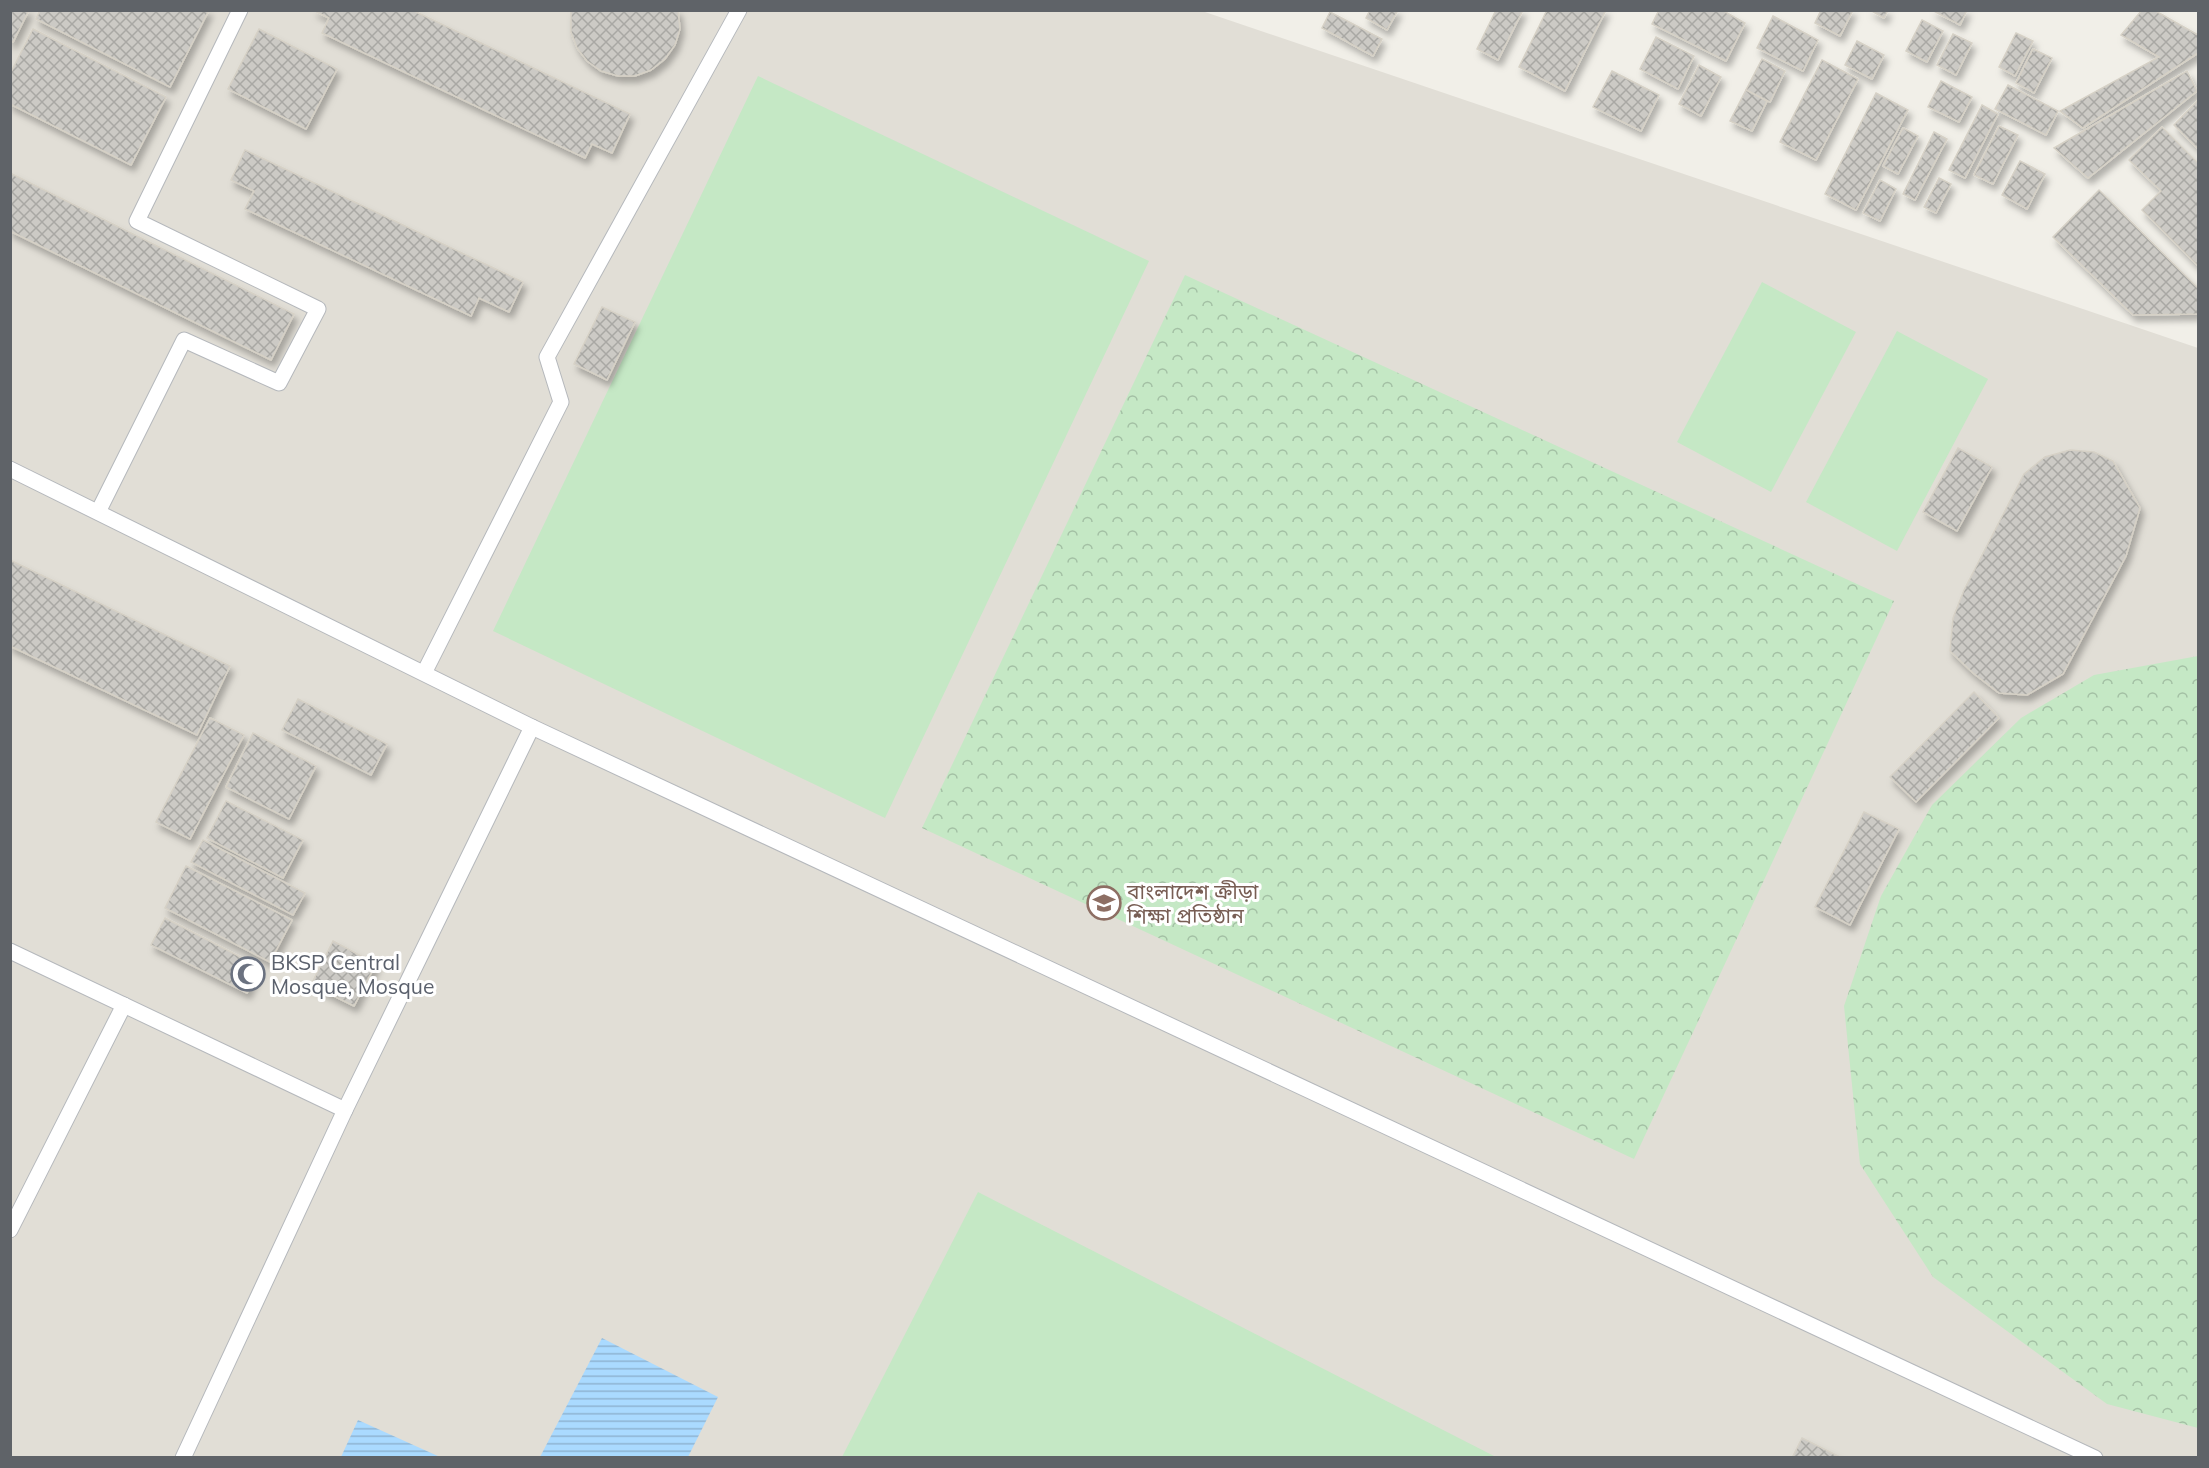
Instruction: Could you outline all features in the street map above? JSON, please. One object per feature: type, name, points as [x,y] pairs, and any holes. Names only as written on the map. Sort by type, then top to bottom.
[{"type":"lane","points":[[98,512],[184,340],[279,383],[318,309],[137,220],[240,10]]},
{"type":"lane","points":[[424,673],[561,402],[548,357],[740,10]]},
{"type":"lane","points":[[10,469],[532,727],[2095,1458]]},
{"type":"lane","points":[[183,1458],[345,1110],[532,727]]},
{"type":"lane","points":[[10,951],[345,1110]]},
{"type":"lane","points":[[10,1230],[124,1005]]},
{"type":"shaded area","name":"বাংলাদেশ ক্রীড়া শিক্ষা প্রতিষ্ঠান","points":[[10,11],[1202,11],[2198,348],[2198,1457],[11,1457]]},
{"type":"green space","points":[[758,76],[1149,261],[885,818],[493,631]]},
{"type":"green space","points":[[1185,275],[1894,601],[1634,1159],[922,828]]},
{"type":"green space","points":[[1762,282],[1856,332],[1771,492],[1677,442]]},
{"type":"green space","points":[[1897,331],[1988,379],[1897,551],[1806,502]]},
{"type":"green space","points":[[2198,656],[2198,1428],[2107,1404],[1933,1277],[1860,1164],[1844,1006],[1881,896],[1932,805],[2021,718],[2094,675]]},
{"type":"green space","points":[[978,1192],[1496,1457],[842,1457]]},
{"type":"water","points":[[602,1338],[718,1397],[688,1457],[540,1457]]},
{"type":"water","points":[[358,1420],[440,1457],[341,1457]]},
{"type":"building","points":[[10,10],[29,10],[13,42],[10,41]]},
{"type":"building","points":[[40,10],[209,10],[170,87],[36,19]]},
{"type":"building","points":[[313,10],[412,10],[630,114],[612,153],[592,144],[585,158],[322,33],[329,18]]},
{"type":"building","points":[[571,10],[678,10],[680,29],[675,45],[665,59],[651,70],[635,76],[618,76],[601,71],[587,61],[577,48],[571,32]]},
{"type":"building","points":[[1370,10],[1398,10],[1387,30],[1366,18]]},
{"type":"building","points":[[1496,10],[1523,10],[1498,60],[1477,49]]},
{"type":"building","points":[[1547,10],[1606,10],[1565,91],[1519,67]]},
{"type":"building","points":[[1659,10],[1722,10],[1745,23],[1726,61],[1652,24]]},
{"type":"building","points":[[1821,10],[1853,10],[1840,36],[1815,23]]},
{"type":"building","points":[[1870,10],[1888,10],[1884,18]]},
{"type":"building","points":[[1932,10],[1967,10],[1960,25]]},
{"type":"building","points":[[2142,10],[2154,10],[2198,35],[2198,53],[2083,128],[2060,111],[2159,57],[2121,35]]},
{"type":"building","points":[[1330,12],[1382,39],[1373,56],[1322,28]]},
{"type":"building","points":[[1773,16],[1818,40],[1803,71],[1757,48]]},
{"type":"building","points":[[1922,20],[1943,31],[1927,62],[1906,51]]},
{"type":"building","points":[[33,29],[166,97],[131,165],[10,104],[10,74]]},
{"type":"building","points":[[259,29],[337,69],[306,129],[228,89]]},
{"type":"building","points":[[2016,33],[2033,41],[2015,76],[1999,67]]},
{"type":"building","points":[[1953,34],[1972,43],[1956,75],[1937,65]]},
{"type":"building","points":[[1656,37],[1694,56],[1678,89],[1640,69]]},
{"type":"building","points":[[1857,41],[1884,55],[1872,79],[1845,65]]},
{"type":"building","points":[[2033,49],[2052,58],[2034,93],[2016,83]]},
{"type":"building","points":[[1762,59],[1785,71],[1770,102],[1746,90]]},
{"type":"building","points":[[1822,60],[1858,79],[1816,160],[1780,142]]},
{"type":"building","points":[[1699,65],[1721,77],[1701,116],[1679,104]]},
{"type":"building","points":[[1612,71],[1659,95],[1641,131],[1593,107]]},
{"type":"building","points":[[2187,71],[2197,91],[2088,178],[2054,148]]},
{"type":"building","points":[[1941,81],[1972,97],[1959,122],[1928,107]]},
{"type":"building","points":[[2008,85],[2058,111],[2046,135],[1995,109]]},
{"type":"building","points":[[1746,90],[1767,101],[1752,131],[1730,121]]},
{"type":"building","points":[[1876,93],[1908,110],[1856,210],[1825,194]]},
{"type":"building","points":[[2198,100],[2198,149],[2174,125]]},
{"type":"building","points":[[1982,105],[1998,114],[1965,178],[1949,170]]},
{"type":"building","points":[[1999,126],[2018,135],[1993,184],[1974,175]]},
{"type":"building","points":[[2162,127],[2198,163],[2198,266],[2142,210],[2161,191],[2129,160]]},
{"type":"building","points":[[1903,128],[1918,136],[1898,174],[1883,166]]},
{"type":"building","points":[[1934,132],[1947,139],[1915,200],[1903,194]]},
{"type":"building","points":[[245,150],[523,282],[509,312],[479,298],[471,316],[245,209],[254,191],[231,180]]},
{"type":"building","points":[[2020,161],[2045,174],[2027,209],[2002,195]]},
{"type":"building","points":[[10,173],[294,314],[271,360],[10,231]]},
{"type":"building","points":[[1939,178],[1951,184],[1936,213],[1924,207]]},
{"type":"building","points":[[1880,180],[1896,189],[1880,221],[1863,213]]},
{"type":"building","points":[[2099,190],[2198,288],[2198,314],[2133,315],[2053,237]]},
{"type":"building","points":[[602,307],[635,322],[607,380],[574,364]]},
{"type":"building","points":[[1958,448],[1992,467],[1957,531],[1923,512]]},
{"type":"building","points":[[2070,450],[2094,452],[2113,461],[2140,508],[2126,556],[2063,674],[2027,695],[1999,693],[1950,651],[1953,618],[1964,590],[2024,474],[2045,457]]},
{"type":"building","points":[[10,560],[230,666],[197,735],[10,646]]},
{"type":"building","points":[[1974,692],[1999,718],[1916,802],[1890,777]]},
{"type":"building","points":[[298,699],[387,744],[371,775],[282,730]]},
{"type":"building","points":[[210,718],[244,735],[190,839],[156,822]]},
{"type":"building","points":[[253,733],[316,766],[289,819],[226,787]]},
{"type":"building","points":[[226,801],[303,840],[283,878],[207,838]]},
{"type":"building","points":[[1864,812],[1899,829],[1850,925],[1815,907]]},
{"type":"building","points":[[203,840],[305,893],[293,915],[191,862]]},
{"type":"building","points":[[186,866],[292,920],[270,962],[165,908]]},
{"type":"building","points":[[165,918],[260,967],[247,993],[151,945]]},
{"type":"building","points":[[333,941],[376,964],[354,1006],[311,985]]},
{"type":"building","points":[[1802,1438],[1842,1458],[1792,1458]]},
{"type":"place","name":"বাংলাদেশ ক্রীড়া শিক্ষা প্রতিষ্ঠান","points":[[1104,903]]},
{"type":"place","name":"BKSP Central Mosque, Mosque","points":[[248,974]]}]
